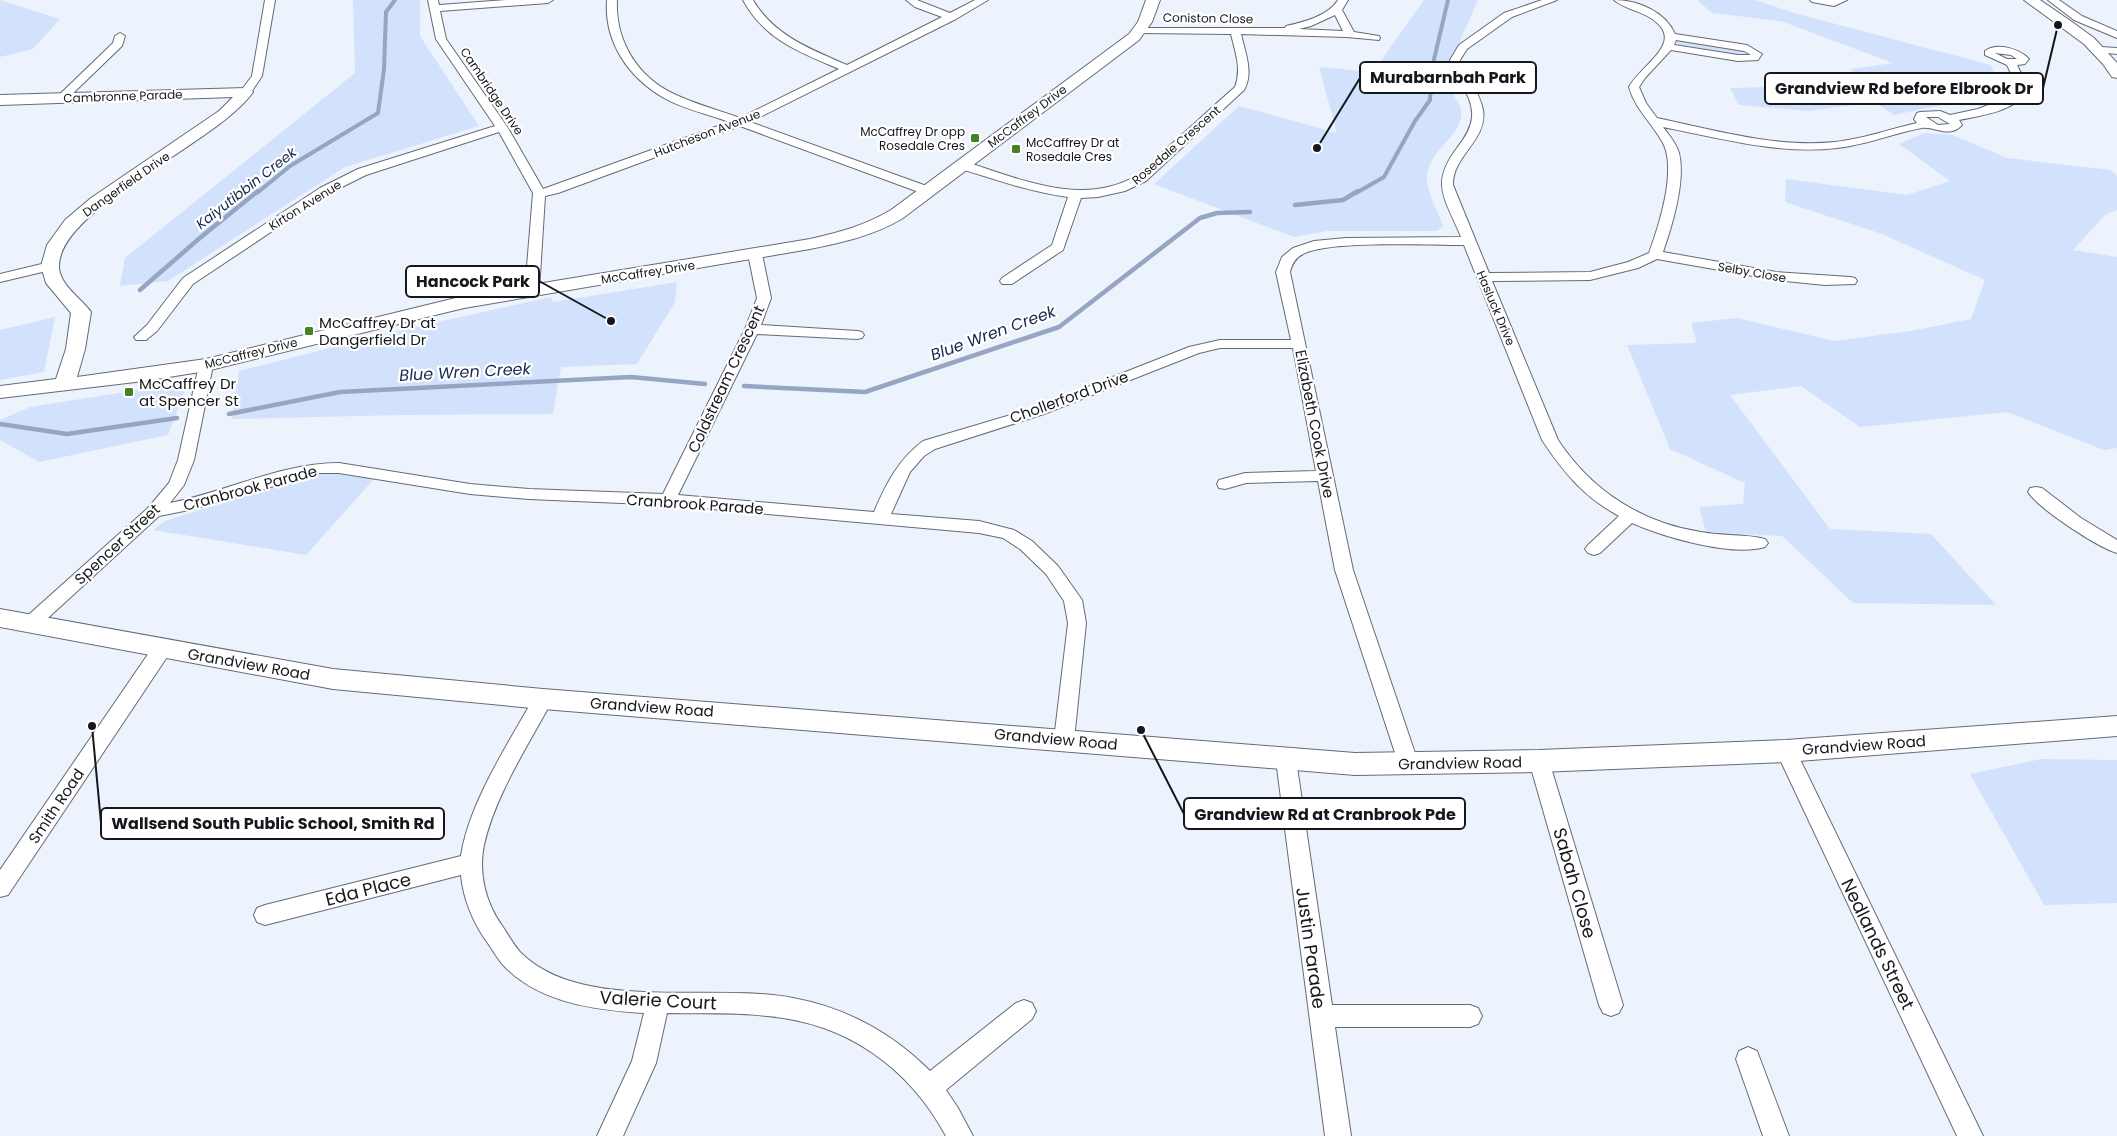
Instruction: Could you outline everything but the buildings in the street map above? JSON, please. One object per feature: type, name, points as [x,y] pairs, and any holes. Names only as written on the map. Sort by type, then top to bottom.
[{"type":"street","name":"Dangerfield Drive","points":[[50,266],[56,245],[71,224],[97,202],[224,114],[246,92],[257,76],[270,0]]},
{"type":"street","points":[[433,4],[548,0]]},
{"type":"street","points":[[612,0],[610,19],[617,42],[632,65],[649,82],[669,96],[928,191]]},
{"type":"street","points":[[748,0],[753,12],[783,39],[848,69]]},
{"type":"street","points":[[911,0],[918,5],[952,17]]},
{"type":"street","name":"Hutcheson Avenue","points":[[538,193],[554,190],[740,123],[952,17],[982,0]]},
{"type":"street","name":"McCaffrey Drive","points":[[0,392],[144,375],[206,364],[455,304],[755,254],[855,234],[877,226],[928,191],[1134,38],[1140,30],[1153,0]]},
{"type":"street","points":[[1343,0],[1337,10],[1349,32],[1347,34]]},
{"type":"street","name":"Hasluck Drive","points":[[1552,0],[1508,16],[1463,47],[1455,60],[1478,110],[1475,129],[1452,165],[1446,178],[1447,186],[1468,241],[1559,458],[1573,474],[1599,496],[1630,515],[1694,538],[1733,544],[1759,543]]},
{"type":"street","points":[[1619,0],[1648,11],[1664,22],[1670,42]]},
{"type":"street","points":[[1815,0],[1834,3],[1842,0]]},
{"type":"street","points":[[2031,0],[2078,31],[2101,50],[2117,74]]},
{"type":"street","points":[[2053,0],[2078,18],[2117,35]]},
{"type":"street","name":"Cambridge Drive","points":[[433,4],[440,39],[502,128],[538,193]]},
{"type":"street","name":"Coniston Close","points":[[1275,31],[1307,24],[1337,10]]},
{"type":"street","name":"Coniston Close","points":[[1140,30],[1275,31],[1347,34],[1375,38]]},
{"type":"street","name":"Rosedale Crescent","points":[[962,165],[1050,191],[1076,196],[1111,192],[1129,186],[1142,178],[1240,88],[1244,80],[1244,70],[1235,31]]},
{"type":"street","points":[[63,97],[118,44],[120,36]]},
{"type":"street","points":[[1670,42],[1747,48],[1758,54],[1754,58],[1738,58],[1670,42]]},
{"type":"street","points":[[1483,277],[1590,276],[1614,271],[1655,255],[1662,239],[1675,164],[1671,146],[1639,103],[1634,87],[1648,67],[1670,42]]},
{"type":"street","points":[[2101,50],[2117,51]]},
{"type":"street","points":[[1653,121],[1768,142],[1823,146],[1849,143],[1926,124],[1938,128],[1954,127],[1956,123],[1951,118],[2010,103],[2020,97],[2023,88],[2011,63]]},
{"type":"street","name":"Cambronne Parade","points":[[0,100],[246,92]]},
{"type":"street","name":"Kirton Avenue","points":[[141,337],[152,328],[188,281],[324,191],[362,172],[484,132],[502,128]]},
{"type":"street","points":[[532,291],[538,193]]},
{"type":"street","points":[[1007,281],[1058,247],[1076,196]]},
{"type":"street","name":"Elizabeth Cook Drive","points":[[1409,765],[1344,570],[1283,272],[1287,260],[1298,251],[1314,245],[1346,242],[1468,241]]},
{"type":"street","name":"Coldstream Crescent","points":[[668,500],[752,329],[764,298],[755,254]]},
{"type":"street","name":"Selby Close","points":[[1655,255],[1790,279],[1850,281]]},
{"type":"street","points":[[0,278],[50,266],[55,283],[81,312],[78,340],[70,371],[64,385]]},
{"type":"street","points":[[752,329],[857,335]]},
{"type":"street","name":"Chollerford Drive","points":[[880,520],[898,475],[914,455],[929,445],[1039,411],[1194,350],[1220,344],[1299,344]]},
{"type":"street","name":"Spencer Street","points":[[31,623],[154,512],[176,485],[186,460],[206,364]]},
{"type":"street","name":"Cranbrook Parade","points":[[154,512],[194,504],[303,472],[332,468],[470,489],[529,494],[668,500],[880,520],[980,527],[1008,534],[1026,545],[1052,570],[1072,600],[1077,623],[1064,740]]},
{"type":"street","points":[[1225,484],[1245,478],[1325,476]]},
{"type":"street","points":[[2036,492],[2058,511],[2117,546]]},
{"type":"street","points":[[1594,549],[1630,515]]},
{"type":"street","name":"Grandview Road","points":[[0,618],[333,679],[543,699],[1064,740],[1286,760],[1355,764],[1409,765],[1786,751],[2117,726]]},
{"type":"street","name":"Smith Road","points":[[0,888],[162,649]]},
{"type":"street","name":"Valerie Court","points":[[543,699],[480,824],[471,863],[477,903],[496,940],[516,963],[549,984],[578,995],[618,1001],[658,1003],[760,1004],[826,1017],[866,1034],[899,1059],[930,1087],[960,1136]]},
{"type":"street","name":"Nedlands Street","points":[[1786,751],[1970,1136]]},
{"type":"street","name":"Justin Parade","points":[[1286,760],[1338,1136]]},
{"type":"street","name":"Sabah Close","points":[[1539,761],[1611,1005]]},
{"type":"street","name":"Eda Place","points":[[265,915],[471,863]]},
{"type":"street","points":[[610,1136],[644,1064],[658,1003]]},
{"type":"street","points":[[930,1087],[1024,1011]]},
{"type":"street","points":[[1321,1016],[1470,1016]]},
{"type":"street","points":[[1748,1059],[1776,1136]]},
{"type":"shaded area","points":[[0,0],[60,19],[33,49],[0,57]]},
{"type":"shaded area","points":[[353,0],[420,0],[420,36],[479,126],[345,167],[168,281],[120,286],[125,258],[355,73]]},
{"type":"shaded area","points":[[1424,0],[1478,0],[1443,79],[1460,106],[1461,120],[1451,136],[1437,152],[1428,171],[1428,187],[1443,226],[1437,231],[1327,231],[1294,237],[1154,184],[1239,106],[1337,133],[1319,67],[1373,72]]},
{"type":"shaded area","points":[[1697,0],[1755,0],[1794,13],[1991,65],[2000,93],[1894,115],[1874,102],[1809,111],[1739,105],[1730,88],[1858,85],[1851,69],[1893,63],[1781,21],[1712,13]]},
{"type":"shaded area","points":[[1677,41],[1743,50],[1746,53],[1737,54],[1683,46],[1677,44]]},
{"type":"shaded area","points":[[1924,133],[1953,135],[2007,158],[2111,170],[2117,176],[2117,210],[2105,215],[2073,250],[2117,257],[2117,448],[2104,450],[2007,412],[1860,427],[1801,386],[1730,395],[1830,529],[1931,534],[1996,605],[1853,603],[1782,536],[1706,532],[1699,507],[1743,504],[1745,483],[1670,449],[1627,345],[1697,343],[1691,323],[1737,318],[1834,341],[1911,331],[1971,319],[1985,280],[1882,234],[1785,202],[1786,179],[1907,195],[1950,181],[1899,144]]},
{"type":"shaded area","points":[[677,282],[675,302],[637,364],[561,367],[553,414],[232,419],[239,371],[393,332],[551,297],[553,302]]},
{"type":"shaded area","points":[[55,317],[44,372],[0,380],[0,330]]},
{"type":"shaded area","points":[[188,382],[168,435],[39,462],[0,440],[0,420],[30,407]]},
{"type":"shaded area","points":[[332,473],[374,479],[306,555],[153,530],[165,521],[315,474]]},
{"type":"shaded area","points":[[2041,759],[2117,760],[2117,903],[2044,905],[1970,774]]},
{"type":"waterway","name":"Kaiyutibbin Creek","points":[[257,193],[290,166],[378,113],[384,69],[386,12],[395,0]]},
{"type":"waterway","name":"Blue Wren Creek","points":[[1356,193],[1384,177],[1415,121],[1430,100],[1432,68],[1448,0]]},
{"type":"waterway","name":"Kaiyutibbin Creek","points":[[140,290],[258,191]]},
{"type":"waterway","name":"Blue Wren Creek","points":[[1295,205],[1343,200],[1358,191]]},
{"type":"waterway","name":"Blue Wren Creek","points":[[744,386],[865,392],[1059,327],[1200,218],[1217,213],[1250,212]]},
{"type":"waterway","name":"Blue Wren Creek","points":[[229,414],[340,392],[631,377],[705,384]]},
{"type":"waterway","name":"Blue Wren Creek","points":[[0,424],[67,434],[177,418]]},
{"type":"place","name":"Grandview Rd before Elbrook Dr","points":[[2058,25]]},
{"type":"place","name":"McCaffrey Dr opp Rosedale Cres","points":[[975,138]]},
{"type":"place","name":"Murabarnbah Park","points":[[1317,148]]},
{"type":"place","name":"McCaffrey Dr at Rosedale Cres","points":[[1016,149]]},
{"type":"place","name":"Hancock Park","points":[[611,321]]},
{"type":"place","name":"McCaffrey Dr at Dangerfield Dr","points":[[309,331]]},
{"type":"place","name":"McCaffrey Dr at Spencer St","points":[[129,392]]},
{"type":"place","name":"Wallsend South Public School, Smith Rd","points":[[92,726]]},
{"type":"place","name":"Grandview Rd at Cranbrook Pde","points":[[1141,730]]}]
